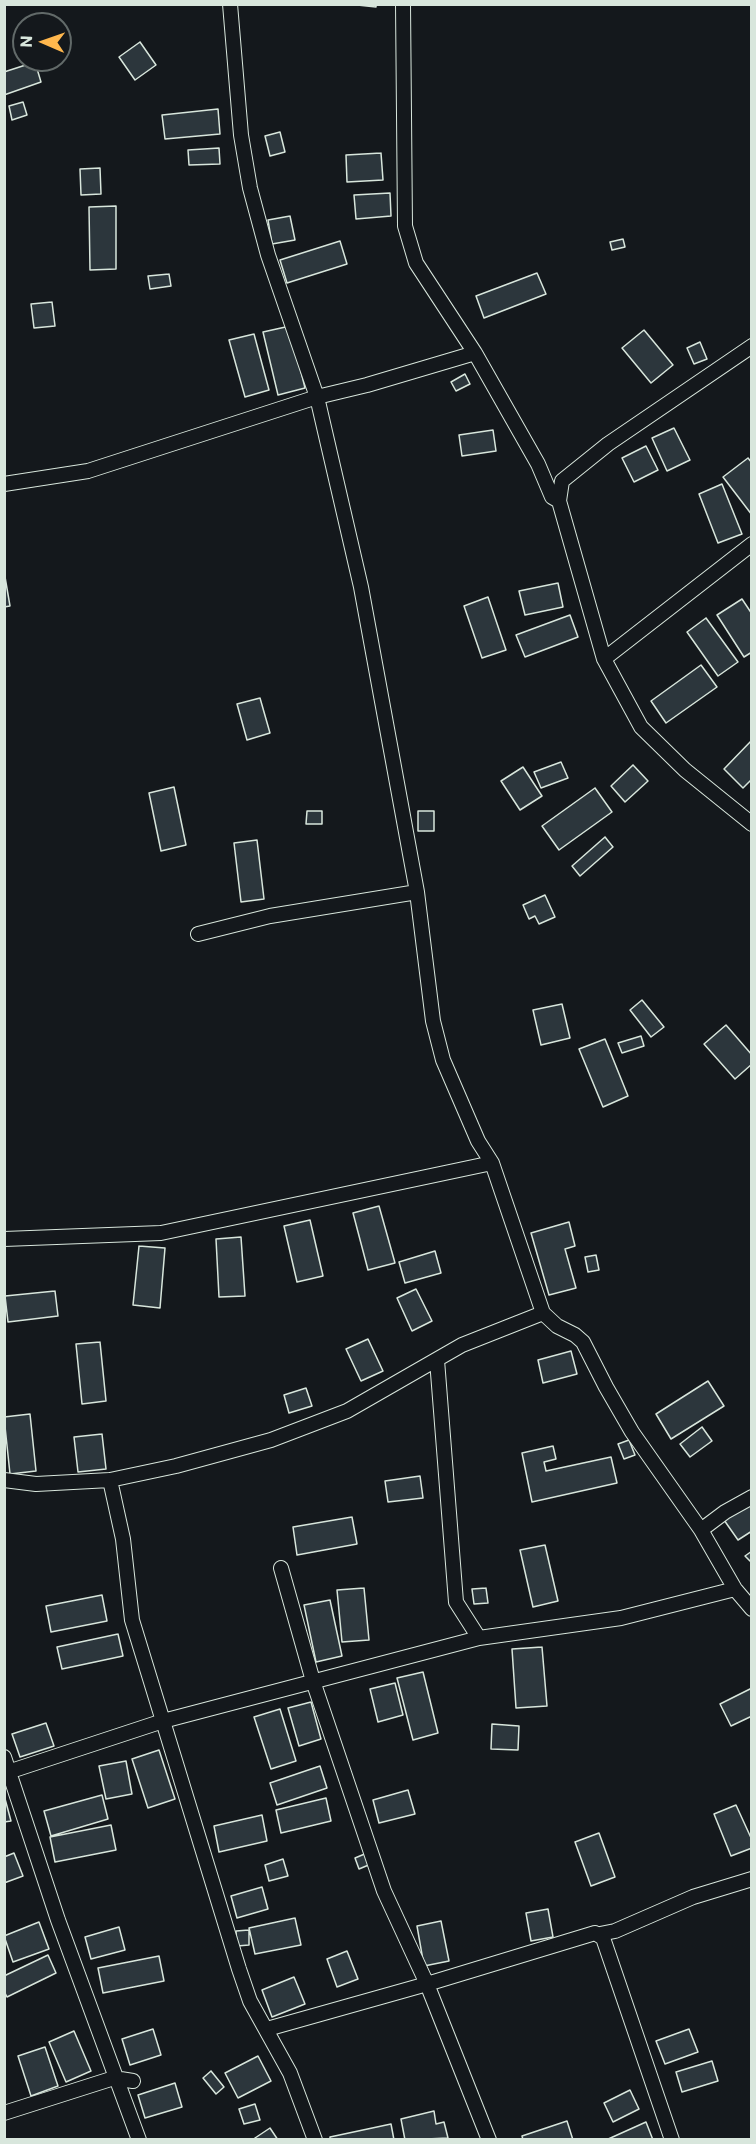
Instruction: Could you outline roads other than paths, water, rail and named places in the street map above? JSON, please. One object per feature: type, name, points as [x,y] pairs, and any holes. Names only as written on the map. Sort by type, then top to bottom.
[{"type":"street","points":[[230,4],[241,135],[250,188],[268,255],[317,397],[360,587],[417,892],[433,1021],[441,1050],[478,1141],[492,1164],[543,1313],[557,1326],[583,1342],[632,1432],[700,1530],[735,1589],[752,1609]]},
{"type":"street","points":[[403,4],[405,226],[416,263],[475,353],[538,464],[552,497],[559,501]]},
{"type":"street","points":[[752,346],[608,444],[562,481],[559,501],[604,660],[641,727],[685,770],[752,824]]},
{"type":"street","points":[[4,484],[88,471],[317,397],[367,385],[475,353]]},
{"type":"street","points":[[604,660],[752,544]]},
{"type":"street","points":[[198,934],[270,916],[417,892]]},
{"type":"street","points":[[4,1239],[161,1233],[492,1164]]},
{"type":"street","points":[[4,1480],[36,1484],[110,1480],[176,1466],[271,1440],[347,1411],[462,1345],[543,1313]]},
{"type":"street","points":[[437,1360],[456,1602],[480,1638]]},
{"type":"street","points":[[110,1480],[123,1539],[132,1620],[239,1969],[250,2001],[290,2073],[315,2139]]},
{"type":"street","points":[[700,1530],[725,1512],[752,1497]]},
{"type":"street","points":[[281,1568],[313,1681],[384,1891],[428,1984],[489,2139]]},
{"type":"street","points":[[139,2139],[114,2078],[58,1920],[6,1763],[480,1638],[621,1618],[735,1589]]},
{"type":"street","points":[[267,2029],[428,1984],[595,1933],[600,1935],[615,1931],[693,1897],[752,1879]]},
{"type":"street","points":[[600,1935],[603,1938],[672,2139]]},
{"type":"street","points":[[4,2114],[114,2078],[133,2081]]}]
